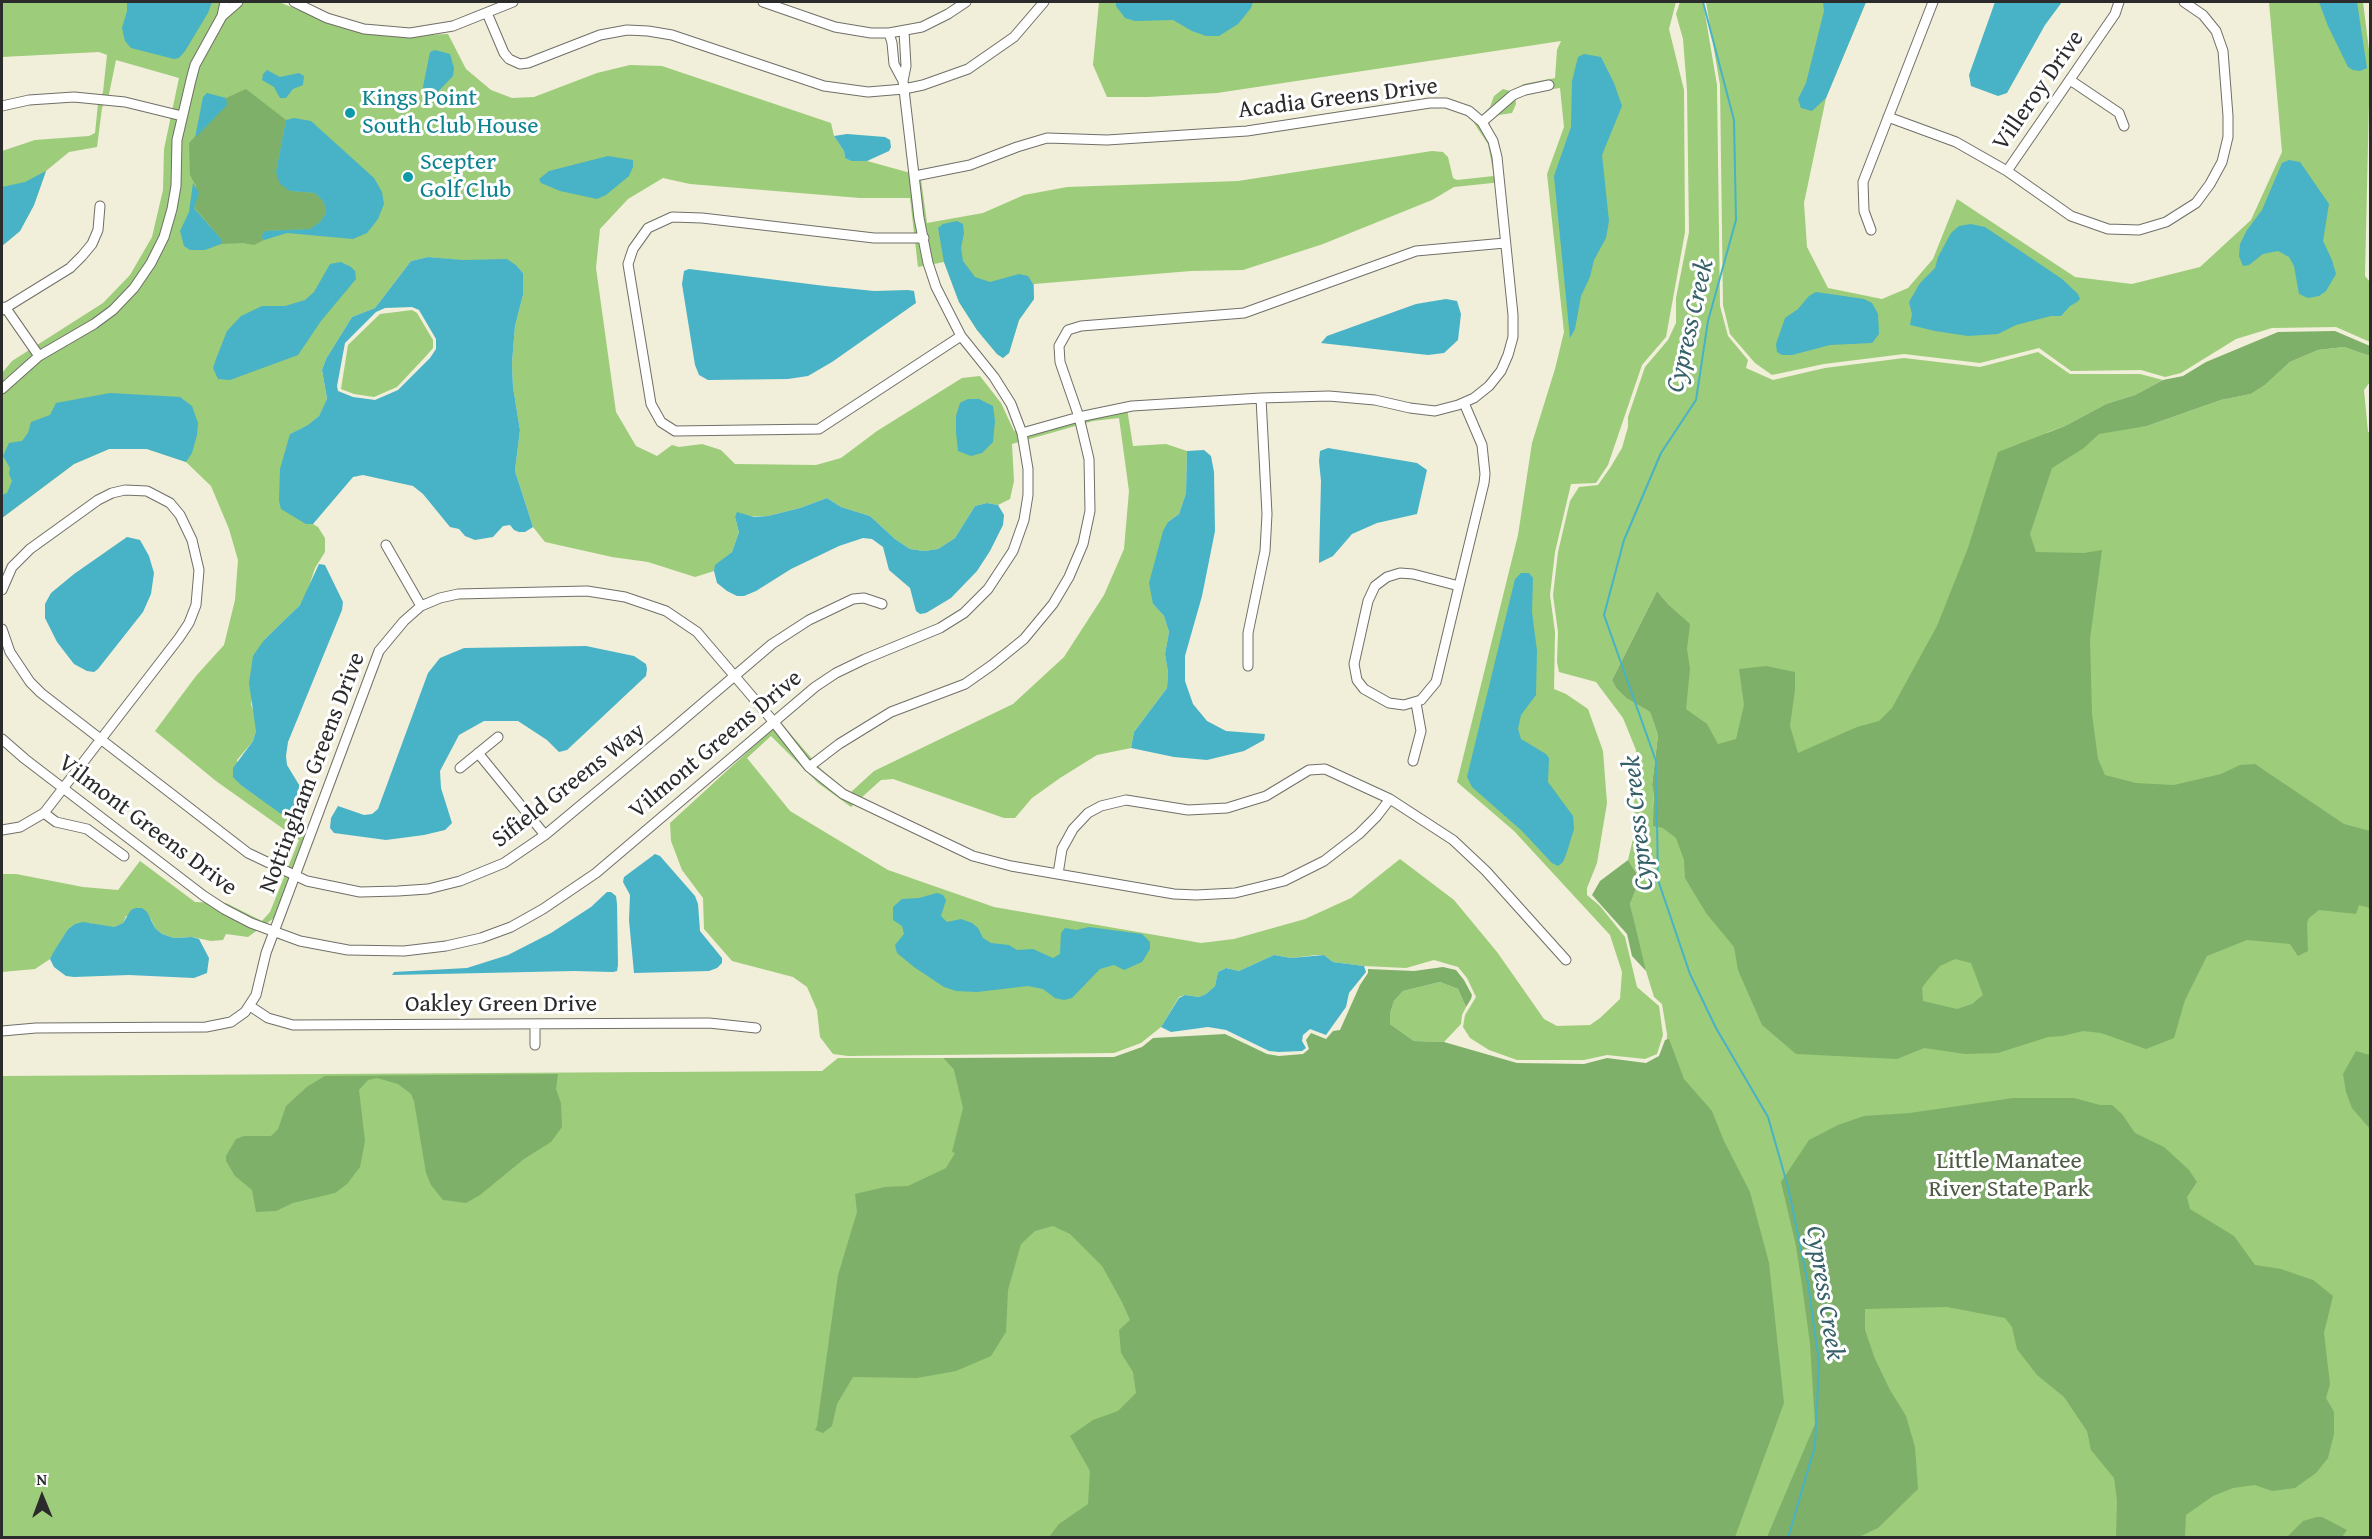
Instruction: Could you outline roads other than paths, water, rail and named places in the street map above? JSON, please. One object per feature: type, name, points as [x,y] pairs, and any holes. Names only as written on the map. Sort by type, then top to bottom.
[{"type":"street","points":[[2,389],[39,356],[104,317],[129,294],[147,270],[164,237],[172,209],[176,186],[177,147],[195,65],[222,16],[225,2]]},
{"type":"street","points":[[222,16],[238,2]]},
{"type":"street","points":[[294,2],[327,18],[384,32],[410,33],[453,26],[513,2]]},
{"type":"street","points":[[763,2],[835,27],[871,33],[888,33],[922,27],[948,15],[966,2]]},
{"type":"street","points":[[487,13],[504,53],[509,59],[520,64],[600,35],[627,30],[648,31],[672,35],[837,89],[868,92],[955,75],[981,62],[1014,38],[1044,2]]},
{"type":"street","points":[[1871,230],[1864,211],[1863,182],[1933,2]]},
{"type":"street","name":"Villeroy Drive","points":[[2007,171],[2115,14],[2119,2]]},
{"type":"street","points":[[1888,117],[1956,142],[2007,171],[2071,216],[2108,229],[2139,230],[2166,222],[2196,203],[2210,184],[2222,162],[2228,137],[2223,51],[2216,31],[2203,15],[2184,2]]},
{"type":"street","points":[[903,85],[906,66],[904,31]]},
{"type":"street","points":[[888,33],[892,43],[894,64],[903,85]]},
{"type":"street","points":[[2070,80],[2119,113],[2124,126]]},
{"type":"street","name":"Vilmont Greens Drive","points":[[2,739],[204,896],[224,909],[274,932],[333,948],[397,952],[446,946],[481,938],[511,927],[543,909],[596,873],[773,721],[836,673],[949,623],[964,613],[988,589],[1013,551],[1024,520],[1029,483],[1027,457],[1022,433],[1011,404],[1000,386],[961,336],[931,271],[919,218],[903,85]]},
{"type":"street","points":[[1022,433],[1079,417],[1132,406],[1261,398],[1355,398],[1429,411],[1451,408],[1481,393],[1495,379],[1506,362],[1511,346],[1513,315],[1497,157],[1493,141],[1482,122],[1513,95],[1550,85]]},
{"type":"street","points":[[2,106],[29,100],[74,97],[125,102],[182,116]]},
{"type":"street","name":"Acadia Greens Drive","points":[[915,176],[970,165],[1047,138],[1107,140],[1247,131],[1438,102],[1462,108],[1482,122]]},
{"type":"street","points":[[39,356],[3,308],[70,268],[82,256],[92,244],[98,230],[100,207]]},
{"type":"street","points":[[924,238],[874,238],[672,217],[648,228],[633,249],[628,264],[651,404],[661,422],[675,431],[819,429],[961,336]]},
{"type":"street","points":[[809,766],[839,744],[891,712],[966,684],[1024,639],[1053,604],[1069,577],[1083,544],[1090,511],[1089,459],[1079,417],[1060,362],[1059,345],[1068,330],[1081,326],[1244,313],[1416,251],[1505,243]]},
{"type":"street","points":[[1248,666],[1248,633],[1266,542],[1267,514],[1261,398]]},
{"type":"street","points":[[1459,586],[1413,574],[1400,573],[1383,579],[1370,595],[1355,658],[1354,670],[1357,680],[1368,693],[1389,703],[1404,705],[1416,703],[1436,682],[1484,483],[1485,466],[1479,438],[1464,403]]},
{"type":"street","points":[[2,590],[12,567],[20,558],[98,500],[112,493],[132,489],[153,493],[165,499],[180,515],[192,540],[198,562],[199,587],[193,614],[179,638],[44,813],[20,827],[2,830]]},
{"type":"street","points":[[386,544],[421,606]]},
{"type":"street","name":"Nottingham Greens Drive","points":[[250,1006],[256,995],[264,959],[379,651],[404,621],[421,606],[440,598],[474,593],[568,591],[625,597],[666,611],[697,632],[809,766],[843,794],[973,856],[1011,866],[1185,895],[1223,895],[1253,889],[1298,875],[1331,856],[1359,834],[1390,799]]},
{"type":"street","name":"Sifield Greens Way","points":[[2,629],[10,652],[30,682],[56,707],[248,853],[295,876],[334,888],[360,892],[428,888],[482,874],[504,863],[545,835],[784,635],[835,606],[859,598],[871,599],[882,604]]},
{"type":"street","points":[[1413,761],[1421,731],[1416,703]]},
{"type":"street","points":[[460,768],[498,737]]},
{"type":"street","points":[[478,753],[545,835]]},
{"type":"street","points":[[1058,874],[1062,849],[1077,823],[1095,809],[1117,801],[1197,810],[1227,808],[1256,801],[1304,772],[1320,768],[1338,773],[1390,799],[1444,834],[1472,857],[1566,960]]},
{"type":"street","points":[[44,813],[56,822],[87,829],[123,857]]},
{"type":"street","points":[[2,1031],[36,1028],[219,1026],[231,1022],[250,1006]]},
{"type":"street","name":"Oakley Green Drive","points":[[250,1006],[268,1018],[293,1025],[709,1023],[756,1028]]},
{"type":"street","points":[[535,1024],[535,1045]]},
{"type":"water","points":[[127,2],[212,2],[208,13],[185,51],[179,58],[174,59],[131,48],[125,41],[122,28]]},
{"type":"water","points":[[1116,2],[1253,2],[1238,24],[1219,36],[1206,36],[1173,20],[1135,21],[1125,18],[1116,6]]},
{"type":"water","points":[[1823,2],[1866,2],[1826,98],[1812,111],[1801,108],[1798,99],[1806,83],[1824,11]]},
{"type":"water","points":[[1995,2],[2062,2],[2045,25],[2007,93],[1998,96],[1971,86],[1969,75]]},
{"type":"water","points":[[2319,2],[2357,2],[2367,68],[2360,71],[2348,67]]},
{"type":"water","points":[[435,50],[450,54],[454,68],[453,76],[429,101],[424,99],[423,87],[430,52]]},
{"type":"water","points":[[1584,54],[1601,57],[1622,106],[1602,155],[1609,221],[1606,238],[1594,260],[1590,277],[1581,296],[1575,329],[1570,338],[1554,176],[1571,127],[1572,81],[1578,57]]},
{"type":"water","points":[[267,70],[280,77],[299,73],[304,76],[303,85],[293,89],[286,98],[280,98],[274,87],[262,80]]},
{"type":"water","points":[[207,93],[226,98],[227,105],[195,138],[203,97]]},
{"type":"water","points":[[294,118],[311,121],[374,178],[382,192],[384,204],[378,219],[367,233],[353,239],[287,233],[264,240],[261,237],[265,231],[310,229],[320,222],[326,213],[324,202],[315,193],[290,191],[280,184],[276,172],[286,120]]},
{"type":"water","points":[[847,134],[885,137],[890,140],[891,147],[889,151],[867,161],[851,161],[845,158],[844,151],[834,136]]},
{"type":"water","points":[[608,156],[633,160],[633,167],[629,176],[606,195],[597,199],[560,191],[541,183],[539,179],[549,171]]},
{"type":"water","points":[[2289,160],[2300,162],[2329,204],[2323,241],[2336,274],[2326,291],[2319,296],[2308,298],[2299,294],[2294,266],[2289,257],[2278,251],[2263,254],[2249,265],[2243,266],[2239,256],[2240,244],[2247,230],[2262,210],[2282,163]]},
{"type":"water","points":[[46,171],[34,205],[20,231],[2,246],[2,187],[25,182]]},
{"type":"water","points":[[193,183],[199,193],[194,208],[221,239],[221,244],[205,250],[190,250],[184,246],[180,231],[189,212]]},
{"type":"water","points":[[957,221],[963,224],[961,248],[963,261],[975,277],[990,282],[1019,274],[1028,276],[1033,284],[1034,299],[1019,320],[1009,353],[1003,358],[977,330],[959,302],[944,262],[938,228],[943,224]]},
{"type":"water","points":[[1971,224],[1985,227],[2062,279],[2078,294],[2080,299],[2061,316],[2051,316],[2016,325],[1998,334],[1968,336],[1910,325],[1912,314],[1909,302],[1920,283],[1935,268],[1938,257],[1951,233],[1959,226]]},
{"type":"water","points":[[428,257],[463,260],[507,259],[523,273],[523,295],[515,326],[512,363],[513,387],[520,430],[515,471],[533,527],[525,532],[514,530],[510,525],[503,526],[493,537],[475,540],[465,536],[459,529],[450,527],[423,494],[413,486],[363,475],[353,477],[313,524],[306,524],[281,509],[280,469],[290,434],[308,425],[319,416],[327,399],[322,370],[326,359],[352,317],[375,308],[411,261]],"holes":[[[412,307],[419,310],[436,339],[436,349],[430,358],[398,390],[375,400],[353,397],[338,391],[345,343],[376,312],[385,308]]]},
{"type":"water","points":[[341,262],[355,271],[356,279],[321,321],[298,355],[230,380],[218,379],[213,368],[216,359],[227,331],[241,316],[262,306],[285,306],[305,300],[314,292],[330,264]]},
{"type":"water","points":[[689,269],[874,291],[908,290],[914,291],[916,303],[832,362],[808,376],[788,379],[708,380],[699,375],[695,365],[682,284],[684,271]]},
{"type":"water","points":[[1816,292],[1864,299],[1872,303],[1878,314],[1879,334],[1872,343],[1830,345],[1792,355],[1782,355],[1777,352],[1776,344],[1785,318]]},
{"type":"water","points":[[1446,299],[1457,301],[1461,314],[1458,340],[1444,353],[1428,355],[1321,343],[1327,336],[1416,304]]},
{"type":"water","points":[[110,393],[180,397],[192,406],[198,423],[197,435],[192,453],[186,462],[147,449],[109,449],[74,464],[2,518],[2,495],[7,493],[12,481],[9,474],[10,468],[3,456],[9,443],[22,441],[28,433],[31,422],[50,415],[56,403]]},
{"type":"water","points":[[968,399],[979,399],[993,406],[995,421],[993,442],[982,453],[971,456],[958,451],[956,432],[956,416],[960,403]]},
{"type":"water","points":[[1328,448],[1417,463],[1427,470],[1417,514],[1377,523],[1352,534],[1333,556],[1319,563],[1321,481],[1319,461],[1320,451]]},
{"type":"water","points":[[1204,450],[1211,456],[1214,472],[1215,531],[1202,596],[1185,656],[1185,681],[1193,704],[1207,721],[1226,731],[1265,734],[1264,740],[1244,751],[1207,760],[1174,757],[1131,748],[1134,732],[1167,688],[1168,672],[1165,654],[1169,632],[1164,616],[1153,604],[1149,583],[1163,531],[1168,522],[1179,514],[1186,493],[1187,451]]},
{"type":"water","points":[[827,498],[841,507],[870,516],[895,539],[910,549],[924,551],[938,549],[955,538],[975,506],[987,503],[998,505],[1004,515],[1003,525],[977,571],[951,598],[926,613],[920,614],[916,611],[910,588],[889,570],[883,547],[872,539],[863,538],[839,546],[791,569],[744,596],[737,596],[717,583],[715,565],[732,552],[739,532],[735,517],[737,512],[754,517],[768,516]]},
{"type":"water","points":[[127,537],[140,540],[149,556],[154,573],[151,594],[143,612],[98,669],[94,672],[87,671],[74,664],[57,642],[45,618],[45,604],[51,593],[74,574]]},
{"type":"water","points":[[319,564],[325,565],[343,602],[342,610],[288,742],[287,765],[304,793],[306,804],[305,815],[298,826],[242,786],[233,777],[233,768],[253,741],[256,731],[249,683],[253,656],[264,640],[300,605]]},
{"type":"water","points":[[1521,573],[1529,573],[1533,578],[1532,612],[1537,651],[1536,695],[1521,715],[1518,729],[1521,739],[1549,758],[1548,782],[1573,816],[1574,829],[1563,862],[1558,866],[1552,863],[1522,831],[1472,787],[1467,777],[1515,579]]},
{"type":"water","points":[[586,646],[634,656],[646,664],[646,676],[567,750],[559,752],[547,740],[518,721],[484,721],[459,735],[440,771],[441,788],[452,823],[445,830],[386,840],[334,833],[330,828],[331,818],[338,806],[364,815],[372,814],[378,809],[428,673],[440,658],[464,648]]},
{"type":"water","points":[[655,854],[660,856],[695,896],[698,904],[700,931],[722,958],[722,963],[717,968],[709,971],[634,973],[629,920],[630,895],[623,882],[624,877]]},
{"type":"water","points":[[607,892],[616,896],[617,971],[392,975],[394,972],[467,968],[508,955],[551,933],[591,907]]},
{"type":"water","points":[[937,893],[943,895],[946,900],[941,916],[947,922],[961,919],[972,923],[978,928],[983,938],[991,943],[1009,945],[1017,950],[1033,949],[1053,958],[1060,954],[1061,933],[1065,928],[1076,930],[1089,927],[1142,934],[1150,942],[1150,949],[1142,962],[1124,970],[1114,965],[1100,969],[1072,998],[1064,1000],[1055,998],[1043,989],[1028,986],[977,992],[956,991],[944,987],[914,967],[897,953],[895,945],[904,934],[902,926],[893,920],[893,907],[902,899],[919,898]]},
{"type":"water","points":[[142,908],[147,912],[155,928],[162,934],[174,938],[199,939],[209,958],[207,973],[194,978],[129,975],[74,977],[66,976],[54,967],[50,959],[68,929],[83,922],[114,927],[123,923],[131,910]]},
{"type":"water","points":[[1274,955],[1291,958],[1324,955],[1333,962],[1364,966],[1366,972],[1349,993],[1346,1007],[1326,1035],[1310,1029],[1303,1035],[1302,1041],[1306,1048],[1302,1051],[1269,1051],[1226,1030],[1208,1027],[1171,1032],[1161,1027],[1179,998],[1185,995],[1199,997],[1206,994],[1215,986],[1218,972],[1226,968],[1239,971]]},
{"type":"waterway","name":"Cypress Creek","points":[[1703,2],[1734,120],[1736,220],[1708,321],[1696,400],[1661,453],[1624,540],[1604,615],[1656,761],[1658,880],[1690,974],[1716,1028],[1768,1117],[1788,1187],[1808,1283],[1819,1362],[1815,1446],[1788,1538]]},
{"type":"place","name":"Kings Point South Club House","points":[[350,113]]},
{"type":"place","name":"Scepter Golf Club","points":[[408,177]]},
{"type":"park label","name":"Little Manatee River State Park","points":[[2009,1176]]}]
